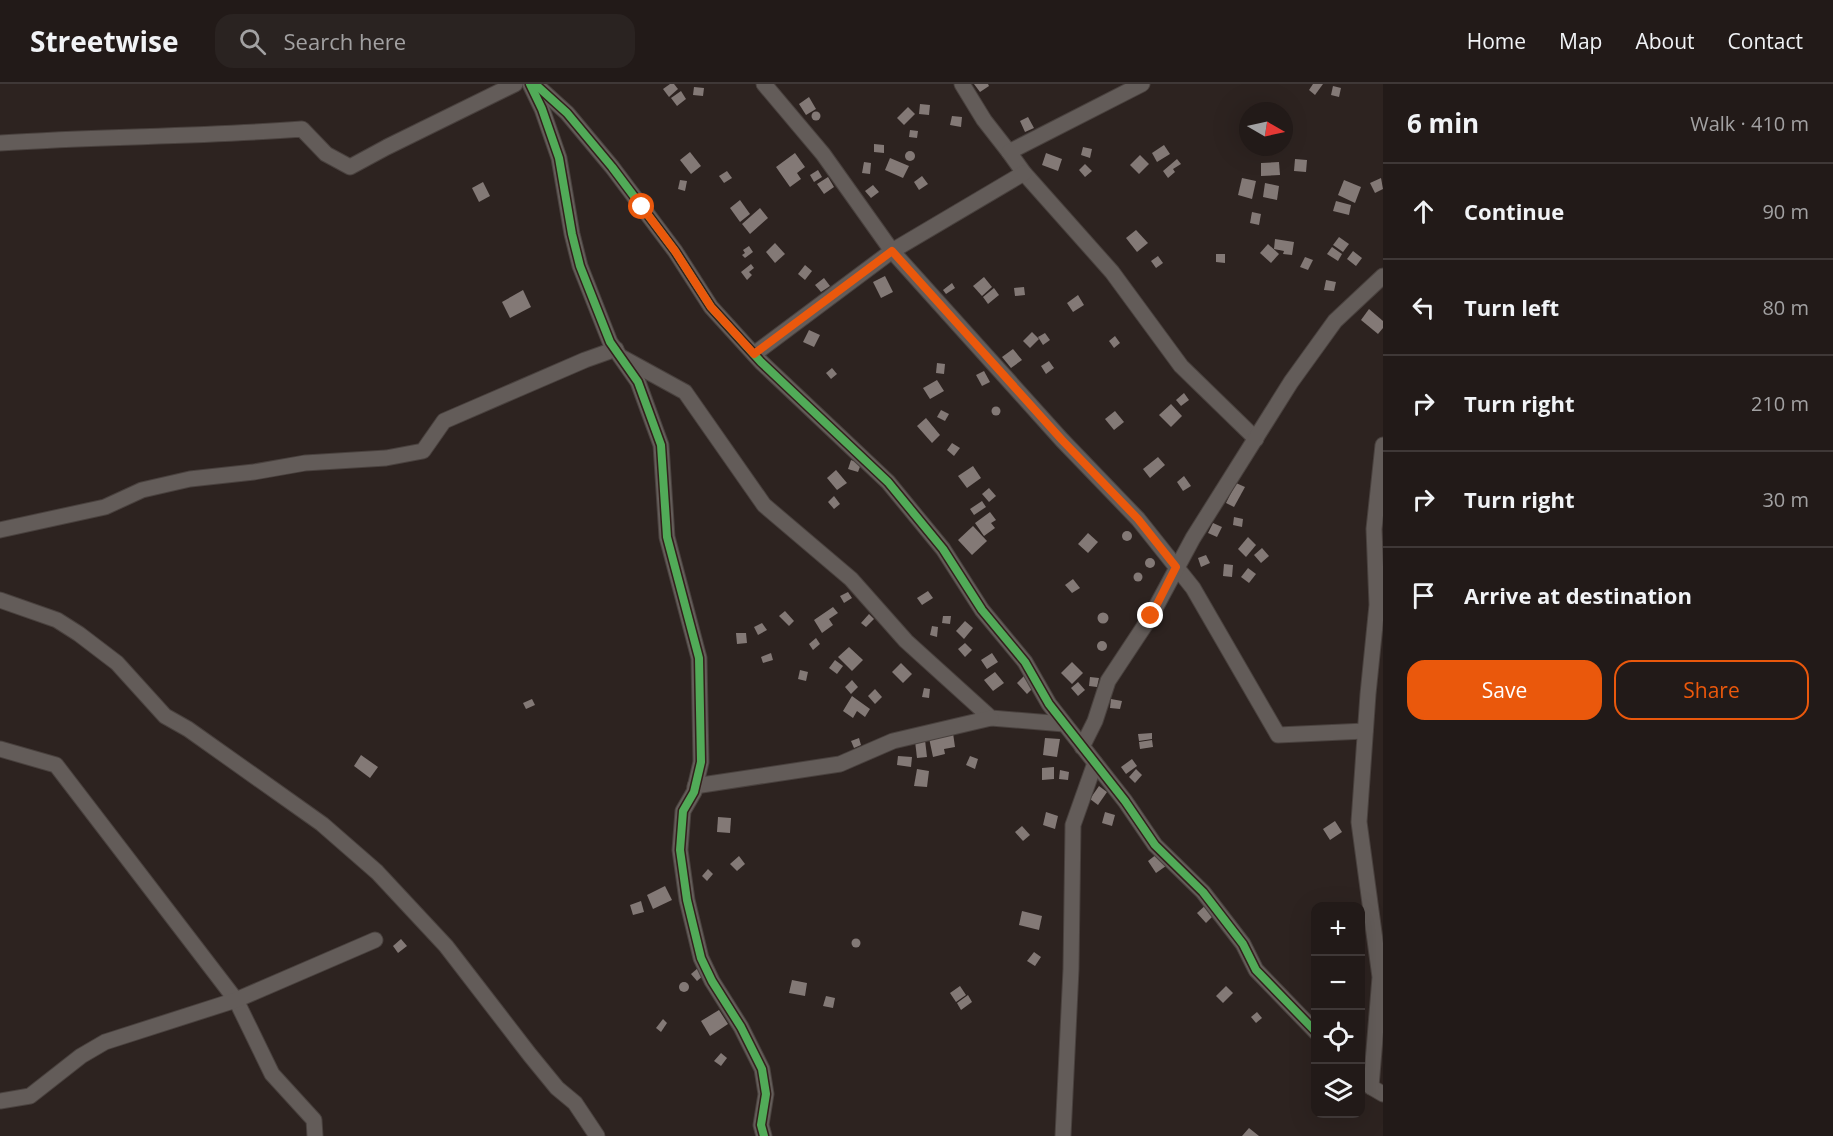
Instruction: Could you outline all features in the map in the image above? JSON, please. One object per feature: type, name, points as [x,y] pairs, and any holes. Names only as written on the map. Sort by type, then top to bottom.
[{"type":"street","points":[[0,142],[121,136],[212,135],[302,129],[326,154],[350,167],[515,84]]},
{"type":"street","points":[[764,84],[823,154],[892,251],[1062,440],[1138,519],[1193,588],[1278,735],[1365,731]]},
{"type":"street","points":[[962,84],[984,120],[1024,173],[1112,272],[1181,366],[1256,439]]},
{"type":"street","points":[[1009,152],[1142,84]]},
{"type":"street","points":[[541,86],[542,109],[559,158],[580,266],[610,342],[638,382],[661,445],[667,537],[699,658],[701,762],[695,786],[683,811],[680,850],[687,900],[701,958],[712,981],[741,1027],[762,1069],[766,1094],[761,1125],[764,1136]]},
{"type":"street","points":[[541,86],[612,167],[675,251],[711,307],[754,354],[888,482],[943,549],[982,610],[1025,662],[1049,704],[1125,801],[1155,845],[1203,892],[1243,945],[1256,970],[1311,1027]]},
{"type":"street","points":[[754,354],[892,251],[1024,173]]},
{"type":"street","points":[[1082,747],[1095,721],[1107,681],[1151,616],[1176,567],[1291,382],[1335,321],[1383,276]]},
{"type":"street","points":[[0,530],[105,507],[142,490],[190,479],[254,472],[305,462],[386,458],[423,451],[444,420],[585,360],[618,353],[685,392],[764,505],[851,579],[906,641],[992,718]]},
{"type":"street","points":[[1371,1086],[1382,977],[1376,887],[1359,822],[1377,604],[1374,530],[1383,445]]},
{"type":"street","points":[[0,600],[57,620],[79,634],[117,663],[165,716],[188,729],[322,824],[377,872],[446,946],[557,1088],[575,1103],[597,1136]]},
{"type":"street","points":[[695,786],[840,764],[893,741],[992,718],[1065,724]]},
{"type":"street","points":[[0,749],[56,765],[236,1000],[272,1074],[314,1120],[315,1136]]},
{"type":"street","points":[[1064,1136],[1071,969],[1073,825],[1095,763]]},
{"type":"street","points":[[0,1101],[30,1096],[81,1056],[105,1042],[236,1000],[375,940]]},
{"type":"building","points":[[674,84],[678,89],[669,97],[663,89]]},
{"type":"building","points":[[974,84],[988,84],[989,86],[980,92]]},
{"type":"building","points":[[1313,84],[1323,84],[1315,95],[1309,90]]},
{"type":"building","points":[[1333,86],[1341,88],[1339,97],[1331,95]]},
{"type":"building","points":[[694,87],[704,88],[703,96],[693,95]]},
{"type":"building","points":[[681,91],[686,99],[677,106],[671,98]]},
{"type":"building","points":[[809,97],[816,109],[806,115],[799,104]]},
{"type":"building","points":[[920,104],[930,105],[929,115],[919,114]]},
{"type":"building","points":[[908,107],[915,114],[904,125],[897,118]]},
{"type":"building","points":[[816,111],[821,116],[816,121],[811,116]]},
{"type":"building","points":[[952,116],[962,117],[961,127],[950,125]]},
{"type":"building","points":[[1028,117],[1034,128],[1025,132],[1020,121]]},
{"type":"building","points":[[910,130],[918,131],[917,138],[909,137]]},
{"type":"building","points":[[874,144],[884,145],[884,153],[874,152]]},
{"type":"building","points":[[1164,145],[1170,154],[1157,162],[1152,153]]},
{"type":"building","points":[[1083,147],[1092,149],[1090,158],[1081,155]]},
{"type":"building","points":[[910,151],[915,156],[910,161],[905,156]]},
{"type":"building","points":[[690,152],[701,166],[691,174],[680,160]]},
{"type":"building","points":[[795,153],[805,167],[797,173],[801,179],[790,187],[776,167]]},
{"type":"building","points":[[1046,153],[1062,159],[1058,171],[1042,165]]},
{"type":"building","points":[[1140,155],[1149,164],[1139,174],[1130,165]]},
{"type":"building","points":[[890,158],[909,166],[903,178],[885,170]]},
{"type":"building","points":[[1177,159],[1181,164],[1173,169],[1175,172],[1168,178],[1163,171]]},
{"type":"building","points":[[1295,159],[1307,160],[1306,172],[1294,171]]},
{"type":"building","points":[[864,162],[871,163],[870,174],[862,173]]},
{"type":"building","points":[[1279,162],[1280,175],[1261,176],[1261,163]]},
{"type":"building","points":[[1085,164],[1092,171],[1085,177],[1079,170]]},
{"type":"building","points":[[818,170],[822,177],[814,182],[810,175]]},
{"type":"building","points":[[727,171],[732,178],[724,183],[719,176]]},
{"type":"building","points":[[922,176],[928,184],[919,190],[914,182]]},
{"type":"building","points":[[828,177],[834,187],[824,194],[817,184]]},
{"type":"building","points":[[1242,178],[1256,181],[1252,199],[1238,195]]},
{"type":"building","points":[[1381,178],[1383,189],[1375,193],[1370,183]]},
{"type":"building","points":[[680,180],[687,181],[685,191],[678,189]]},
{"type":"building","points":[[1344,180],[1361,187],[1355,203],[1338,195]]},
{"type":"building","points":[[483,182],[490,196],[479,202],[472,188]]},
{"type":"building","points":[[1265,183],[1279,186],[1277,200],[1263,197]]},
{"type":"building","points":[[873,185],[879,192],[871,198],[865,191]]},
{"type":"building","points":[[740,200],[750,214],[740,222],[730,208]]},
{"type":"building","points":[[1336,201],[1351,205],[1349,215],[1333,211]]},
{"type":"building","points":[[760,208],[768,218],[750,234],[742,224]]},
{"type":"building","points":[[1252,212],[1261,214],[1259,225],[1250,223]]},
{"type":"building","points":[[1136,230],[1148,243],[1137,252],[1126,238]]},
{"type":"building","points":[[1339,237],[1349,244],[1343,252],[1333,245]]},
{"type":"building","points":[[1275,239],[1294,242],[1292,255],[1283,254],[1284,251],[1274,249]]},
{"type":"building","points":[[775,243],[785,254],[775,263],[766,252]]},
{"type":"building","points":[[1268,244],[1279,254],[1271,263],[1260,253]]},
{"type":"building","points":[[749,246],[753,252],[745,258],[742,255],[745,253],[743,250]]},
{"type":"building","points":[[1332,247],[1342,254],[1338,261],[1327,254]]},
{"type":"building","points":[[1353,251],[1362,258],[1356,266],[1347,259]]},
{"type":"building","points":[[1216,254],[1225,254],[1225,263],[1216,262]]},
{"type":"building","points":[[1158,256],[1163,263],[1156,268],[1151,261]]},
{"type":"building","points":[[1305,257],[1313,260],[1308,270],[1300,267]]},
{"type":"building","points":[[751,264],[754,268],[749,272],[752,275],[747,280],[741,272]]},
{"type":"building","points":[[805,265],[812,271],[805,280],[798,274]]},
{"type":"building","points":[[885,276],[893,292],[881,298],[873,282]]},
{"type":"building","points":[[984,277],[992,287],[982,296],[973,286]]},
{"type":"building","points":[[824,278],[830,286],[821,292],[815,285]]},
{"type":"building","points":[[1326,280],[1336,282],[1334,291],[1324,290]]},
{"type":"building","points":[[952,283],[955,288],[946,294],[943,290]]},
{"type":"building","points":[[1024,287],[1025,295],[1015,296],[1014,288]]},
{"type":"building","points":[[994,288],[999,295],[988,304],[983,297]]},
{"type":"building","points":[[523,290],[531,307],[510,318],[502,302]]},
{"type":"building","points":[[1078,295],[1084,305],[1073,312],[1067,303]]},
{"type":"building","points":[[1369,309],[1383,321],[1383,328],[1378,334],[1361,320]]},
{"type":"building","points":[[809,330],[820,335],[814,347],[803,342]]},
{"type":"building","points":[[1032,332],[1039,339],[1030,348],[1023,341]]},
{"type":"building","points":[[1045,333],[1050,340],[1043,345],[1038,337]]},
{"type":"building","points":[[1115,336],[1120,343],[1114,348],[1109,341]]},
{"type":"building","points":[[1013,349],[1022,360],[1011,368],[1002,357]]},
{"type":"building","points":[[1049,361],[1054,368],[1046,374],[1041,366]]},
{"type":"building","points":[[937,363],[945,364],[944,374],[936,373]]},
{"type":"building","points":[[832,368],[837,374],[831,379],[826,373]]},
{"type":"building","points":[[984,371],[990,382],[982,386],[976,375]]},
{"type":"building","points":[[937,380],[944,391],[930,399],[923,388]]},
{"type":"building","points":[[1184,393],[1189,400],[1181,406],[1176,400]]},
{"type":"building","points":[[1171,404],[1182,416],[1171,427],[1159,415]]},
{"type":"building","points":[[996,406],[1001,411],[996,416],[991,411]]},
{"type":"building","points":[[941,410],[949,414],[945,421],[937,417]]},
{"type":"building","points":[[1115,411],[1124,422],[1114,430],[1105,419]]},
{"type":"building","points":[[926,418],[940,435],[932,443],[917,426]]},
{"type":"building","points":[[952,443],[960,448],[954,456],[947,450]]},
{"type":"building","points":[[1158,457],[1165,465],[1150,478],[1143,469]]},
{"type":"building","points":[[851,460],[861,464],[858,472],[848,469]]},
{"type":"building","points":[[973,466],[981,478],[967,488],[958,476]]},
{"type":"building","points":[[836,470],[847,483],[837,490],[827,478]]},
{"type":"building","points":[[1184,476],[1191,486],[1183,491],[1177,482]]},
{"type":"building","points":[[1236,483],[1245,487],[1234,507],[1226,503]]},
{"type":"building","points":[[989,488],[996,496],[989,502],[982,494]]},
{"type":"building","points":[[834,496],[840,504],[834,509],[828,502]]},
{"type":"building","points":[[982,501],[986,507],[974,515],[970,509]]},
{"type":"building","points":[[990,512],[996,520],[991,523],[995,528],[984,536],[975,523]]},
{"type":"building","points":[[1234,517],[1243,519],[1242,527],[1233,525]]},
{"type":"building","points":[[1213,523],[1222,527],[1217,537],[1208,533]]},
{"type":"building","points":[[973,526],[987,541],[972,555],[958,540]]},
{"type":"building","points":[[1127,531],[1132,536],[1127,541],[1122,536]]},
{"type":"building","points":[[1088,533],[1098,542],[1088,553],[1078,544]]},
{"type":"building","points":[[1248,537],[1256,545],[1246,557],[1238,549]]},
{"type":"building","points":[[1262,548],[1269,556],[1261,563],[1254,555]]},
{"type":"building","points":[[1206,555],[1210,563],[1201,567],[1198,558]]},
{"type":"building","points":[[1150,558],[1155,563],[1150,568],[1145,563]]},
{"type":"building","points":[[1224,564],[1233,565],[1232,577],[1223,576]]},
{"type":"building","points":[[1248,568],[1256,574],[1249,583],[1241,577]]},
{"type":"building","points":[[1138,572],[1143,577],[1138,582],[1133,577]]},
{"type":"building","points":[[1073,579],[1080,588],[1072,593],[1065,585]]},
{"type":"building","points":[[928,591],[933,598],[922,605],[917,598]]},
{"type":"building","points":[[848,592],[852,598],[844,603],[840,596]]},
{"type":"building","points":[[833,607],[838,613],[829,619],[833,625],[822,633],[814,620]]},
{"type":"building","points":[[785,611],[794,621],[789,626],[779,616]]},
{"type":"building","points":[[1103,612],[1109,618],[1103,624],[1097,618]]},
{"type":"building","points":[[869,614],[874,619],[866,627],[861,623]]},
{"type":"building","points":[[943,616],[951,616],[950,624],[942,623]]},
{"type":"building","points":[[965,621],[973,628],[964,639],[956,631]]},
{"type":"building","points":[[762,623],[767,630],[758,635],[754,627]]},
{"type":"building","points":[[932,626],[938,627],[937,637],[930,635]]},
{"type":"building","points":[[736,633],[746,633],[747,643],[737,644]]},
{"type":"building","points":[[816,638],[820,644],[813,650],[809,644]]},
{"type":"building","points":[[1102,641],[1106,642],[1106,650],[1102,651],[1098,650],[1097,646],[1098,642]]},
{"type":"building","points":[[965,643],[972,650],[965,657],[958,649]]},
{"type":"building","points":[[849,647],[863,660],[852,671],[838,657]]},
{"type":"building","points":[[771,653],[773,660],[763,663],[761,657]]},
{"type":"building","points":[[992,653],[998,662],[987,669],[981,660]]},
{"type":"building","points":[[835,660],[843,666],[837,674],[829,668]]},
{"type":"building","points":[[1072,662],[1083,673],[1072,684],[1061,673]]},
{"type":"building","points":[[901,663],[912,674],[903,683],[892,672]]},
{"type":"building","points":[[800,670],[808,672],[806,681],[798,679]]},
{"type":"building","points":[[995,672],[1004,683],[993,691],[984,680]]},
{"type":"building","points":[[1024,676],[1034,687],[1027,694],[1017,683]]},
{"type":"building","points":[[1090,677],[1099,678],[1097,687],[1089,686]]},
{"type":"building","points":[[852,680],[858,687],[851,694],[845,687]]},
{"type":"building","points":[[1078,682],[1085,690],[1078,696],[1071,688]]},
{"type":"building","points":[[924,688],[930,689],[929,698],[922,697]]},
{"type":"building","points":[[875,689],[882,697],[875,704],[868,696]]},
{"type":"building","points":[[852,696],[870,709],[865,717],[857,711],[853,718],[843,711]]},
{"type":"building","points":[[532,699],[535,705],[526,709],[523,703]]},
{"type":"building","points":[[1111,699],[1122,701],[1120,709],[1110,708]]},
{"type":"building","points":[[953,733],[955,747],[944,749],[945,754],[933,757],[929,738]]},
{"type":"building","points":[[1152,733],[1152,739],[1139,741],[1138,734]]},
{"type":"building","points":[[859,738],[861,745],[854,748],[851,741]]},
{"type":"building","points":[[1045,738],[1060,739],[1057,757],[1043,755]]},
{"type":"building","points":[[925,740],[927,757],[917,758],[915,741]]},
{"type":"building","points":[[1152,740],[1153,747],[1140,749],[1139,742]]},
{"type":"building","points":[[361,755],[378,767],[370,778],[354,766]]},
{"type":"building","points":[[898,756],[912,757],[911,767],[897,765]]},
{"type":"building","points":[[970,756],[978,759],[975,769],[966,765]]},
{"type":"building","points":[[1132,759],[1137,766],[1126,774],[1121,767]]},
{"type":"building","points":[[1054,767],[1054,779],[1042,780],[1042,768]]},
{"type":"building","points":[[917,769],[929,771],[927,787],[914,786]]},
{"type":"building","points":[[1136,769],[1142,775],[1135,783],[1129,777]]},
{"type":"building","points":[[1060,770],[1069,772],[1068,780],[1059,779]]},
{"type":"building","points":[[1099,786],[1107,792],[1098,805],[1090,799]]},
{"type":"building","points":[[1046,812],[1058,816],[1055,829],[1043,825]]},
{"type":"building","points":[[1105,812],[1115,815],[1112,826],[1102,823]]},
{"type":"building","points":[[718,817],[731,818],[730,833],[717,832]]},
{"type":"building","points":[[1335,821],[1342,832],[1330,840],[1323,829]]},
{"type":"building","points":[[1022,826],[1030,835],[1023,841],[1015,832]]},
{"type":"building","points":[[1157,854],[1166,866],[1156,873],[1148,861]]},
{"type":"building","points":[[739,856],[745,864],[737,871],[730,864]]},
{"type":"building","points":[[708,869],[713,874],[707,881],[702,876]]},
{"type":"building","points":[[665,886],[672,900],[653,909],[647,895]]},
{"type":"building","points":[[641,901],[644,912],[633,915],[630,905]]},
{"type":"building","points":[[1208,903],[1217,912],[1206,923],[1197,913]]},
{"type":"building","points":[[1022,911],[1042,916],[1039,930],[1019,925]]},
{"type":"building","points":[[401,939],[407,946],[398,953],[393,946]]},
{"type":"building","points":[[856,939],[860,943],[856,947],[852,943]]},
{"type":"building","points":[[1034,952],[1041,957],[1035,966],[1027,961]]},
{"type":"building","points":[[698,968],[704,975],[697,981],[691,974]]},
{"type":"building","points":[[792,980],[807,983],[805,996],[789,993]]},
{"type":"building","points":[[684,982],[689,987],[684,992],[679,987]]},
{"type":"building","points":[[960,986],[966,995],[956,1002],[950,993]]},
{"type":"building","points":[[1226,986],[1233,993],[1223,1003],[1216,996]]},
{"type":"building","points":[[968,995],[972,1002],[961,1010],[957,1003]]},
{"type":"building","points":[[826,996],[835,998],[833,1008],[823,1006]]},
{"type":"building","points":[[719,1010],[728,1024],[710,1036],[701,1021]]},
{"type":"building","points":[[1257,1012],[1262,1018],[1256,1023],[1251,1017]]},
{"type":"building","points":[[663,1019],[667,1023],[661,1032],[656,1028]]},
{"type":"building","points":[[721,1053],[727,1058],[721,1066],[714,1061]]},
{"type":"building","points":[[1249,1128],[1259,1136],[1242,1136]]},
{"type":"cycle path","points":[[530,84],[542,109],[559,158],[580,266],[610,342],[638,382],[661,445],[667,537],[699,658],[701,762],[694,792],[683,811],[680,850],[687,900],[701,958],[712,981],[741,1027],[762,1069],[766,1094],[761,1125],[764,1136]]},
{"type":"cycle path","points":[[535,84],[567,113],[612,167],[675,251],[711,307],[761,362],[888,482],[943,549],[982,610],[1025,662],[1049,704],[1125,801],[1155,845],[1203,892],[1243,944],[1256,970],[1311,1027]]},
{"type":"route","points":[[642,207],[675,251],[711,307],[754,354],[892,251],[1062,440],[1138,519],[1176,567],[1151,616]]}]
